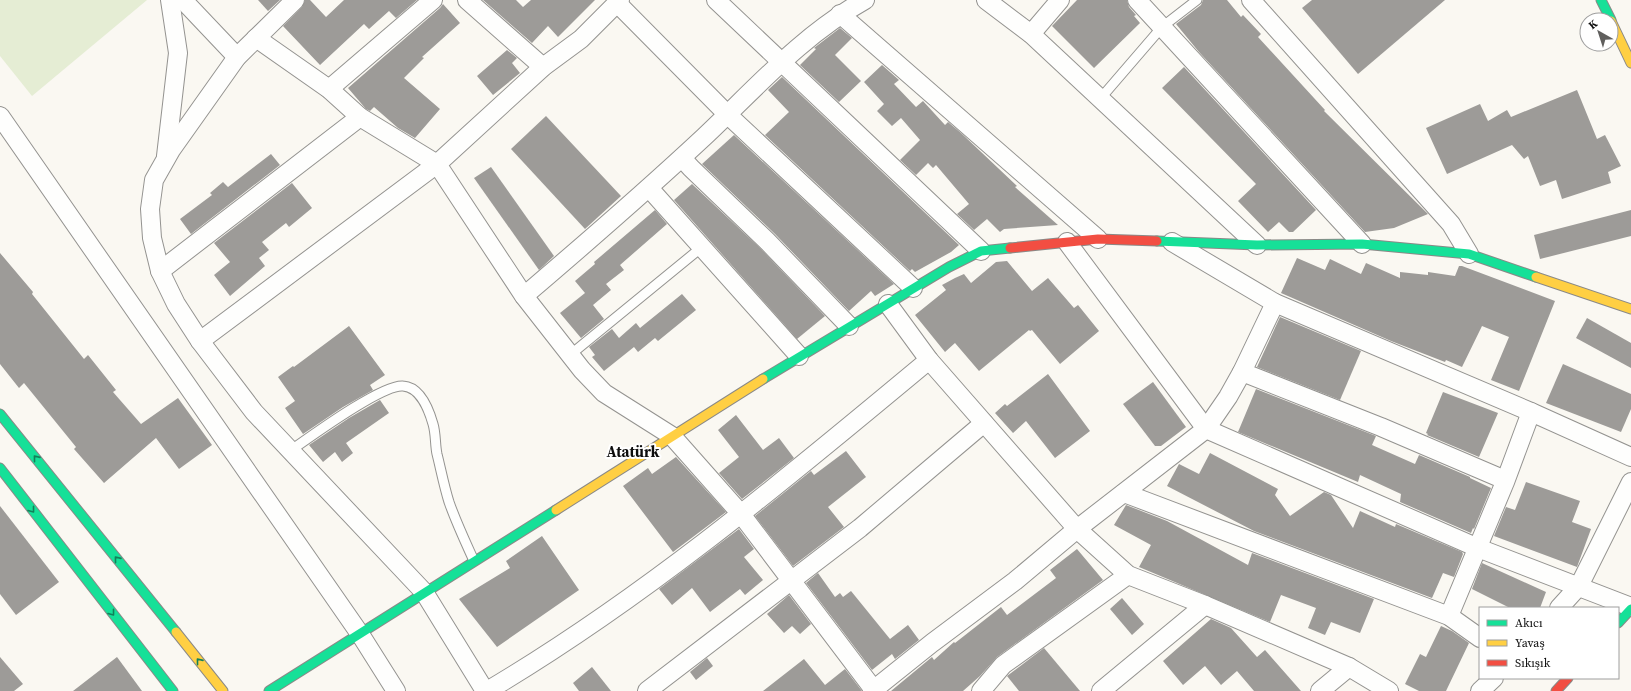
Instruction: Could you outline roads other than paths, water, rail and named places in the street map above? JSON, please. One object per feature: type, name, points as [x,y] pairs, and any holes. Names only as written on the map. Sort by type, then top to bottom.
[{"type":"street","points":[[295,0],[237,57],[171,150],[154,180],[150,209],[152,238],[160,271],[176,304],[200,341],[254,412],[424,592],[486,691],[531,665],[613,611],[741,514],[929,360]]},
{"type":"street","points":[[329,89],[433,0]]},
{"type":"street","points":[[467,0],[543,68]]},
{"type":"street","points":[[716,0],[981,251]]},
{"type":"street","points":[[524,296],[649,188],[728,115],[782,62],[823,26],[840,14],[865,0]]},
{"type":"street","points":[[986,0],[1031,34],[1257,245]]},
{"type":"street","points":[[1031,34],[1060,0]]},
{"type":"street","points":[[1137,0],[1362,244]]},
{"type":"street","points":[[1251,0],[1451,224],[1469,254]]},
{"type":"street","points":[[1601,0],[1607,12]]},
{"type":"street","points":[[182,1],[237,57]]},
{"type":"street","points":[[166,160],[178,53],[182,1]]},
{"type":"street","points":[[200,341],[437,164],[543,68],[581,39],[619,2],[728,115],[913,288]]},
{"type":"street","points":[[840,14],[1098,239]]},
{"type":"street","points":[[1619,37],[1631,63]]},
{"type":"street","points":[[256,38],[329,89],[360,117],[437,164],[524,296],[582,370],[604,393],[672,436],[741,514],[873,690],[932,643],[1015,581],[1077,529],[1206,429],[1228,397],[1242,372],[1275,303]]},
{"type":"street","points":[[0,116],[360,634],[396,691]]},
{"type":"street","points":[[160,271],[360,117]]},
{"type":"street","points":[[682,158],[767,241],[849,326]]},
{"type":"street","points":[[649,188],[799,356]]},
{"type":"street","points":[[271,690],[799,356],[949,267],[981,251],[1098,239],[1257,245],[1362,244],[1469,254],[1631,309]]},
{"type":"street","points":[[1067,242],[1206,429],[1478,548],[1579,586],[1631,608],[1619,622]]},
{"type":"street","points":[[1172,242],[1275,303],[1531,412],[1631,457]]},
{"type":"street","points":[[888,304],[929,360],[984,424],[1077,529],[1128,575],[1205,604],[1349,667],[1390,691]]},
{"type":"street","points":[[1242,372],[1381,427],[1505,480]]},
{"type":"street","points":[[1449,616],[1478,548],[1531,412]]},
{"type":"street","points":[[0,414],[223,691]]},
{"type":"street","points":[[647,691],[860,528],[984,424]]},
{"type":"street","points":[[0,468],[173,691]]},
{"type":"street","points":[[1560,607],[1579,586],[1631,482]]},
{"type":"street","points":[[1124,493],[1449,616],[1479,637]]},
{"type":"street","points":[[981,691],[1003,665],[1128,575]]},
{"type":"street","points":[[1100,691],[1205,604]]},
{"type":"street","points":[[1320,691],[1349,667]]},
{"type":"street","points":[[1480,691],[1493,679]]},
{"type":"street","points":[[1556,691],[1567,679]]},
{"type":"lane","points":[[1100,99],[1162,27],[1197,0]]},
{"type":"lane","points":[[570,355],[702,247]]},
{"type":"lane","points":[[290,451],[334,421],[381,392],[401,386],[412,389],[422,400],[434,425],[437,451],[449,501],[460,531],[474,561]]},
{"type":"district","name":"Atatürk","points":[[633,451]]}]
